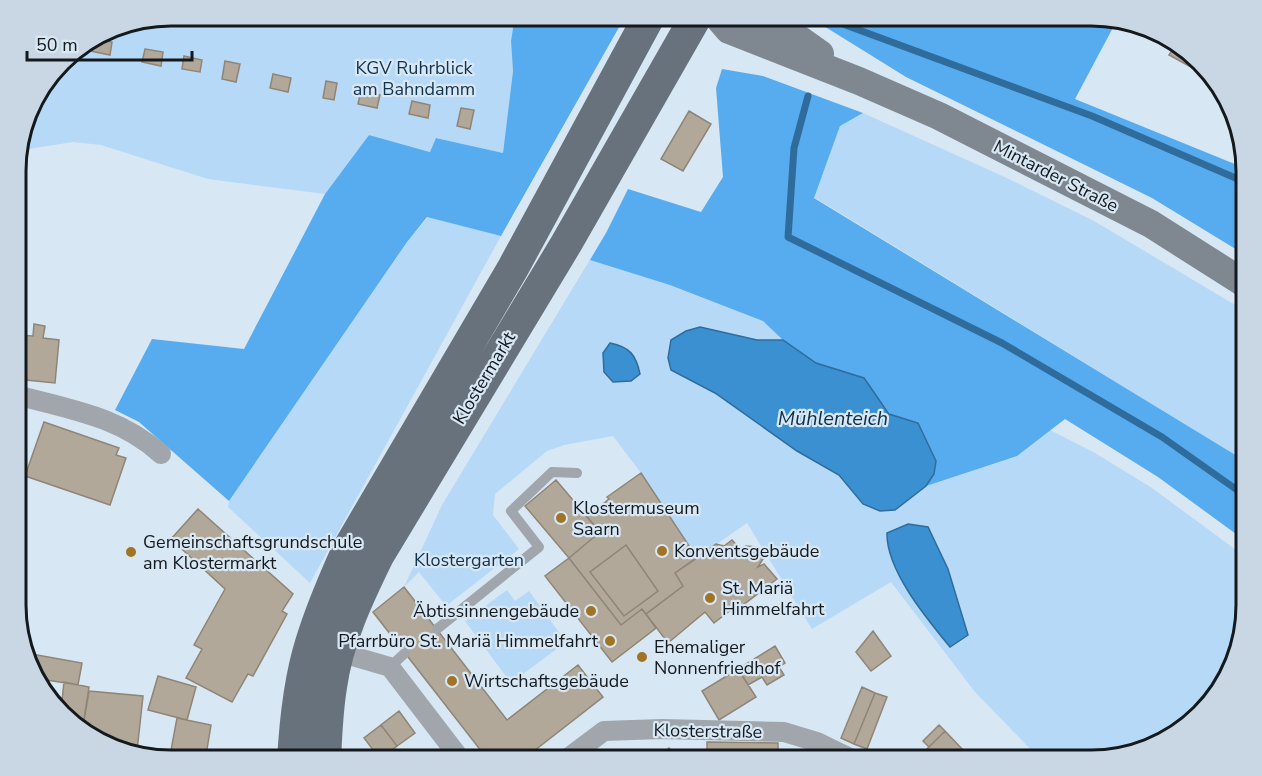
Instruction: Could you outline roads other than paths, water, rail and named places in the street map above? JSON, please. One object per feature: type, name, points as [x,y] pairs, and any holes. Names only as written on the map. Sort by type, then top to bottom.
[{"type":"main road","name":"Klostermarkt","points":[[326,750],[331,685],[324,649],[327,596],[348,549],[513,268],[644,26]]},
{"type":"main road","name":"Klostermarkt","points":[[294,750],[295,723],[324,649],[354,605],[378,556],[566,244],[691,26]]},
{"type":"main road","name":"Mintarder Straße","points":[[726,26],[729,30],[859,81],[939,117],[1150,224],[1236,278]]},
{"type":"main road","name":"Mintarder Straße","points":[[781,26],[859,81]]},
{"type":"street","points":[[26,397],[97,415],[145,439],[161,454]]},
{"type":"street","points":[[324,649],[390,667],[454,750]]},
{"type":"street","name":"Klosterstraße","points":[[579,750],[604,731],[662,729],[784,732],[817,742],[833,750]]},
{"type":"lane","points":[[437,629],[539,547],[511,511],[552,472],[577,472]]},
{"type":"lane","points":[[390,667],[405,653]]},
{"type":"water","name":"Mühlenteich","points":[[700,327],[757,340],[783,340],[816,363],[864,378],[889,414],[918,423],[936,461],[934,474],[926,486],[895,510],[880,511],[863,504],[839,475],[797,451],[715,393],[671,370],[668,358],[671,340],[686,331]]},
{"type":"water","points":[[610,343],[623,347],[634,357],[640,374],[631,381],[613,382],[604,372],[603,353]]},
{"type":"water","points":[[908,524],[928,527],[948,569],[968,635],[950,647],[930,623],[900,578],[893,562],[888,547],[887,533]]},
{"type":"waterway","points":[[848,26],[1092,116],[1236,178]]},
{"type":"waterway","points":[[808,96],[794,148],[788,237],[1002,343],[1162,437],[1236,489]]},
{"type":"place","name":"Klostermuseum Saarn","points":[[561,518]]},
{"type":"place","name":"Konventsgebäude","points":[[662,551]]},
{"type":"place","name":"Gemeinschaftsgrundschule am Klostermarkt","points":[[131,552]]},
{"type":"place","name":"St. Mariä Himmelfahrt","points":[[710,598]]},
{"type":"place","name":"Äbtissinnengebäude","points":[[591,611]]},
{"type":"place","name":"Pfarrbüro St. Mariä Himmelfahrt","points":[[610,641]]},
{"type":"place","name":"Ehemaliger Nonnenfriedhof","points":[[642,657]]},
{"type":"place","name":"Wirtschaftsgebäude","points":[[452,681]]},
{"type":"park label","name":"KGV Ruhrblick am Bahndamm","points":[[414,78]]},
{"type":"park label","name":"Klostergarten","points":[[469,560]]}]
